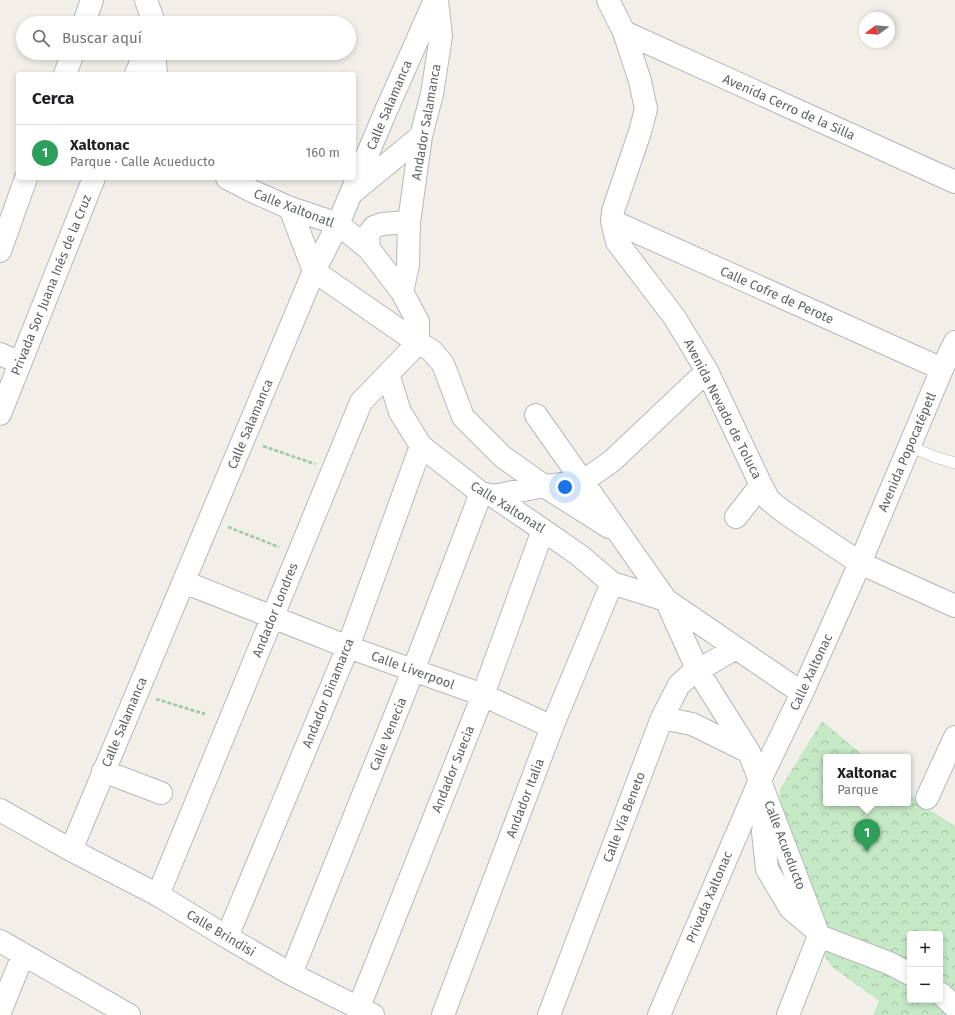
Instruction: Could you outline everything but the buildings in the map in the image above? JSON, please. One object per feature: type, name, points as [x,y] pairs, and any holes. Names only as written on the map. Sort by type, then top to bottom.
[{"type":"street","points":[[86,16],[92,0]]},
{"type":"street","points":[[146,0],[152,16]]},
{"type":"street","name":"Andador Salamanca","points":[[402,292],[408,265],[408,222],[420,136],[432,94],[441,36],[436,0]]},
{"type":"street","name":"Calle Salamanca","points":[[70,850],[314,271],[338,224],[436,0]]},
{"type":"street","name":"Avenida Nevado de Toluca","points":[[608,0],[624,32],[640,81],[646,109],[640,132],[613,211],[612,221],[617,242],[676,318],[706,370],[761,485],[770,500],[784,512],[860,563],[955,606]]},
{"type":"street","name":"Avenida Cerro de la Silla","points":[[624,32],[955,182]]},
{"type":"street","points":[[66,72],[70,60]]},
{"type":"street","points":[[137,72],[142,60]]},
{"type":"street","points":[[155,60],[156,72]]},
{"type":"street","points":[[350,194],[420,136]]},
{"type":"street","points":[[0,251],[25,180]]},
{"type":"street","name":"Privada Sor Juana Inés de la Cruz","points":[[0,414],[93,180]]},
{"type":"street","name":"Calle Xaltonatl","points":[[231,180],[252,192],[290,208],[338,224],[369,248],[402,292],[418,322],[418,343],[431,350],[443,364],[463,417],[503,457],[544,486],[619,533]]},
{"type":"street","points":[[290,208],[314,271],[418,343]]},
{"type":"street","name":"Calle Cofre de Perote","points":[[612,221],[942,369]]},
{"type":"street","points":[[369,248],[368,235],[374,227],[382,224],[408,222]]},
{"type":"street","name":"Avenida Popocatépetl","points":[[860,563],[942,369],[955,342]]},
{"type":"street","name":"Andador Londres","points":[[158,895],[361,402],[418,343]]},
{"type":"street","points":[[0,354],[20,363]]},
{"type":"street","points":[[487,494],[582,482],[612,462],[706,370]]},
{"type":"street","name":"Calle Xaltonatl","points":[[388,374],[400,412],[421,446],[487,494],[579,555],[612,583],[666,600],[802,693]]},
{"type":"street","name":"Calle Xaltonatl","points":[[536,415],[666,600],[698,671]]},
{"type":"street","name":"Andador Dinamarca","points":[[227,937],[348,647],[421,446]]},
{"type":"street","points":[[736,517],[761,485]]},
{"type":"street","name":"Calle Venecia","points":[[291,974],[413,671],[487,494]]},
{"type":"street","name":"Andador Suecia","points":[[366,1011],[543,530]]},
{"type":"street","name":"Calle Xaltonac","points":[[763,790],[802,693],[860,563]]},
{"type":"street","name":"Calle Liverpool","points":[[184,582],[348,647],[483,695],[552,727]]},
{"type":"street","name":"Andador Italia","points":[[443,1015],[552,727],[612,583]]},
{"type":"street","name":"Calle Vía Beneto","points":[[549,1015],[662,718],[679,685],[690,675],[736,648]]},
{"type":"street","name":"Calle Acueducto","points":[[698,671],[749,752],[818,933]]},
{"type":"street","points":[[662,718],[692,724],[749,752]]},
{"type":"street","points":[[927,798],[955,737]]},
{"type":"street","points":[[103,771],[161,793]]},
{"type":"street","name":"Privada Xaltonac","points":[[659,1015],[763,790]]},
{"type":"street","name":"Calle Brindisi","points":[[0,810],[70,850],[158,895],[291,974],[366,1011]]},
{"type":"street","points":[[788,1015],[818,933],[889,963],[907,972]]},
{"type":"street","points":[[0,942],[129,1015]]},
{"type":"street","points":[[0,1012],[23,955]]},
{"type":"street","points":[[943,996],[955,1007]]},
{"type":"lane","points":[[909,446],[935,457],[955,463]]},
{"type":"path","points":[[244,439],[333,470]]},
{"type":"path","points":[[210,520],[298,554]]},
{"type":"path","points":[[136,693],[205,714]]},
{"type":"green space","points":[[822,721],[861,754],[823,754],[823,806],[911,806],[911,796],[922,805],[955,826],[955,1015],[873,1015],[879,1001],[831,966],[778,878],[780,789]]},
{"type":"place","name":"Xaltonac","points":[[867,852]]}]
